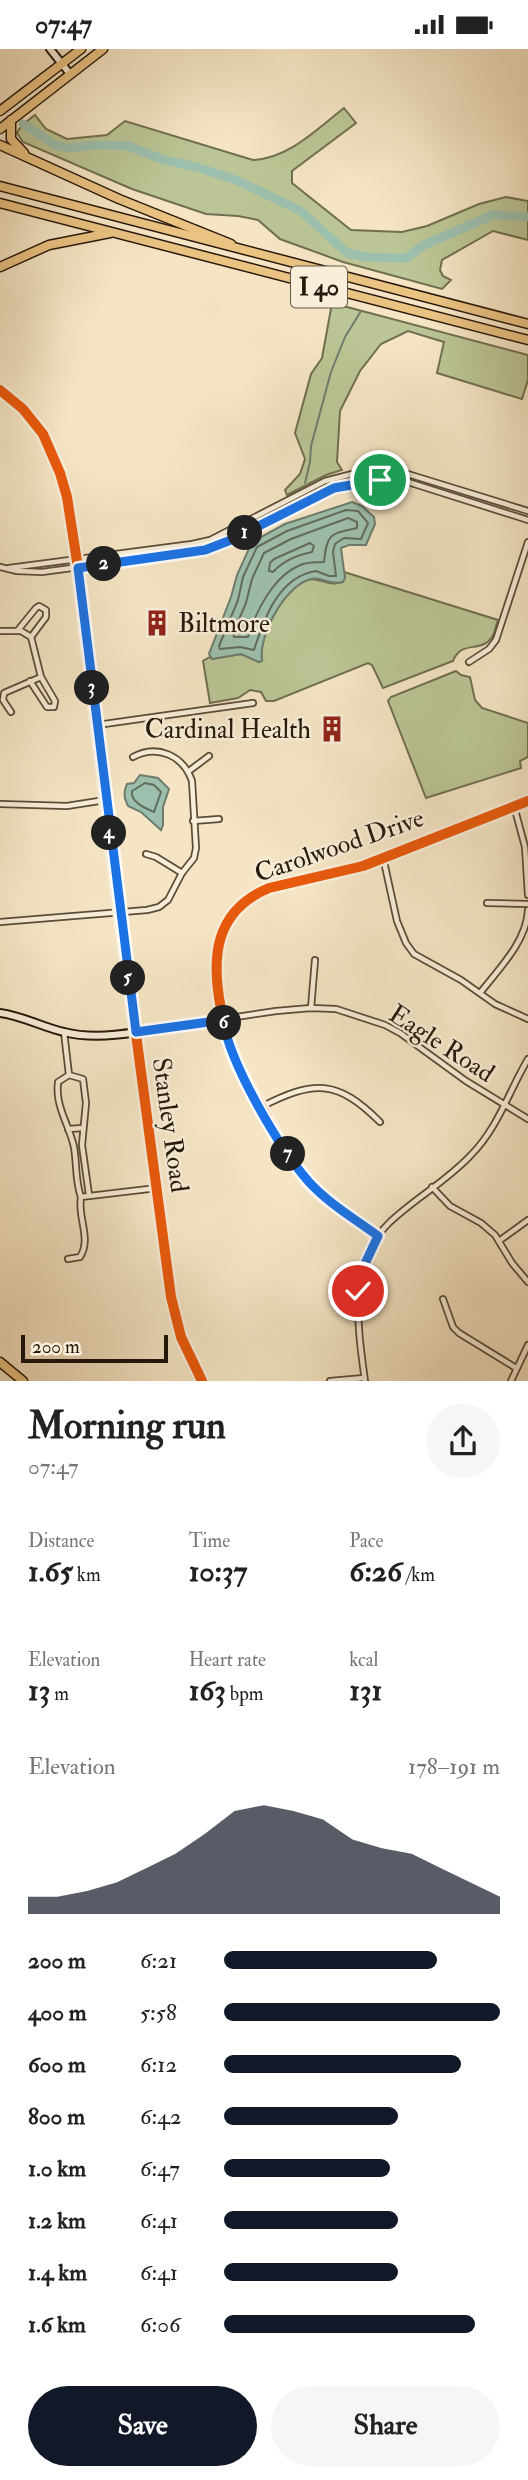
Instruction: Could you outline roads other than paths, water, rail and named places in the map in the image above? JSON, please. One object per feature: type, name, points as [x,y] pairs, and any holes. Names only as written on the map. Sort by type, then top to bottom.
[{"type":"highway","points":[[0,111],[81,49]]},
{"type":"highway","points":[[0,129],[103,49]]},
{"type":"highway","points":[[10,120],[11,139],[28,158]]},
{"type":"highway","points":[[0,145],[187,228],[284,262]]},
{"type":"highway","name":"I 40","points":[[0,186],[528,324]]},
{"type":"highway","name":"I 40","points":[[0,203],[528,340]]},
{"type":"highway","points":[[0,267],[48,246],[111,233]]},
{"type":"highway","points":[[0,1362],[23,1381]]},
{"type":"street","points":[[50,49],[70,74]]},
{"type":"street","name":"Stanley Road","points":[[0,390],[33,422],[53,455],[67,497],[171,1297],[186,1350],[202,1381]]},
{"type":"street","points":[[8,568],[210,540],[325,481],[368,470],[398,471],[528,511]]},
{"type":"street","points":[[0,567],[29,573],[205,550],[231,540],[334,488],[369,480],[408,482],[528,520]]},
{"type":"street","points":[[469,662],[489,649],[496,640],[528,542]]},
{"type":"street","points":[[18,631],[36,608],[42,607],[47,613],[31,637],[41,677],[55,701],[54,706],[47,707],[30,681]]},
{"type":"street","points":[[0,631],[18,631],[31,637]]},
{"type":"street","points":[[11,712],[3,700],[4,692],[41,677]]},
{"type":"street","points":[[97,725],[253,703]]},
{"type":"street","points":[[0,922],[159,907],[168,900],[182,873],[194,858],[194,790],[189,771],[172,755],[142,752],[133,757]]},
{"type":"street","points":[[189,771],[209,756]]},
{"type":"street","points":[[0,804],[67,806],[106,800]]},
{"type":"street","name":"Carolwood Drive","points":[[378,1236],[310,1183],[288,1155],[236,1063],[228,1042],[216,985],[216,955],[222,934],[236,911],[257,893],[363,866],[528,801]]},
{"type":"street","points":[[514,806],[523,831],[528,895]]},
{"type":"street","points":[[193,821],[219,819]]},
{"type":"street","points":[[146,854],[182,873]]},
{"type":"street","points":[[383,857],[397,921],[414,954],[528,1019]]},
{"type":"street","points":[[480,993],[519,939],[528,918],[528,907],[487,903]]},
{"type":"street","points":[[311,1008],[315,960]]},
{"type":"street","name":"Eagle Road","points":[[0,1013],[31,1020],[64,1032],[117,1035],[276,1011],[336,1009],[385,1025],[414,1042],[504,1106],[528,1119]]},
{"type":"street","points":[[64,1032],[69,1075]]},
{"type":"street","points":[[330,1381],[365,1379],[358,1291],[362,1270],[378,1236],[470,1157],[485,1140],[528,1059]]},
{"type":"street","points":[[68,1259],[80,1257],[85,1247],[74,1146],[60,1112],[57,1089],[59,1081],[69,1075],[83,1079],[86,1103],[82,1145],[89,1195]]},
{"type":"street","points":[[261,1107],[298,1091],[328,1089],[359,1101],[380,1122]]},
{"type":"street","points":[[68,1129],[83,1128]]},
{"type":"street","points":[[432,1187],[450,1206],[481,1223],[499,1241],[528,1282]]},
{"type":"street","points":[[81,1197],[157,1188]]},
{"type":"street","points":[[499,1241],[528,1220]]},
{"type":"street","points":[[443,1299],[453,1327],[459,1333],[516,1368]]},
{"type":"street","points":[[511,1381],[528,1346]]},
{"type":"water","points":[[352,502],[362,506],[374,517],[375,524],[366,545],[341,548],[345,578],[343,582],[311,579],[292,591],[269,625],[264,638],[262,661],[241,654],[212,659],[209,654],[237,575],[252,542],[285,524]]},
{"type":"water","points":[[140,775],[158,778],[169,789],[163,807],[161,830],[141,812],[128,806],[125,798],[127,784],[134,783]]},
{"type":"waterway","points":[[23,124],[55,145],[66,148],[128,146],[164,160],[236,180],[301,211],[347,253],[366,257],[406,258],[424,245],[493,215],[528,217]]},
{"type":"waterway","points":[[305,483],[311,446],[331,372],[345,337],[361,311]]},
{"type":"place","name":"Biltmore","points":[[157,623]]},
{"type":"place","name":"Cardinal Health","points":[[332,729]]}]
